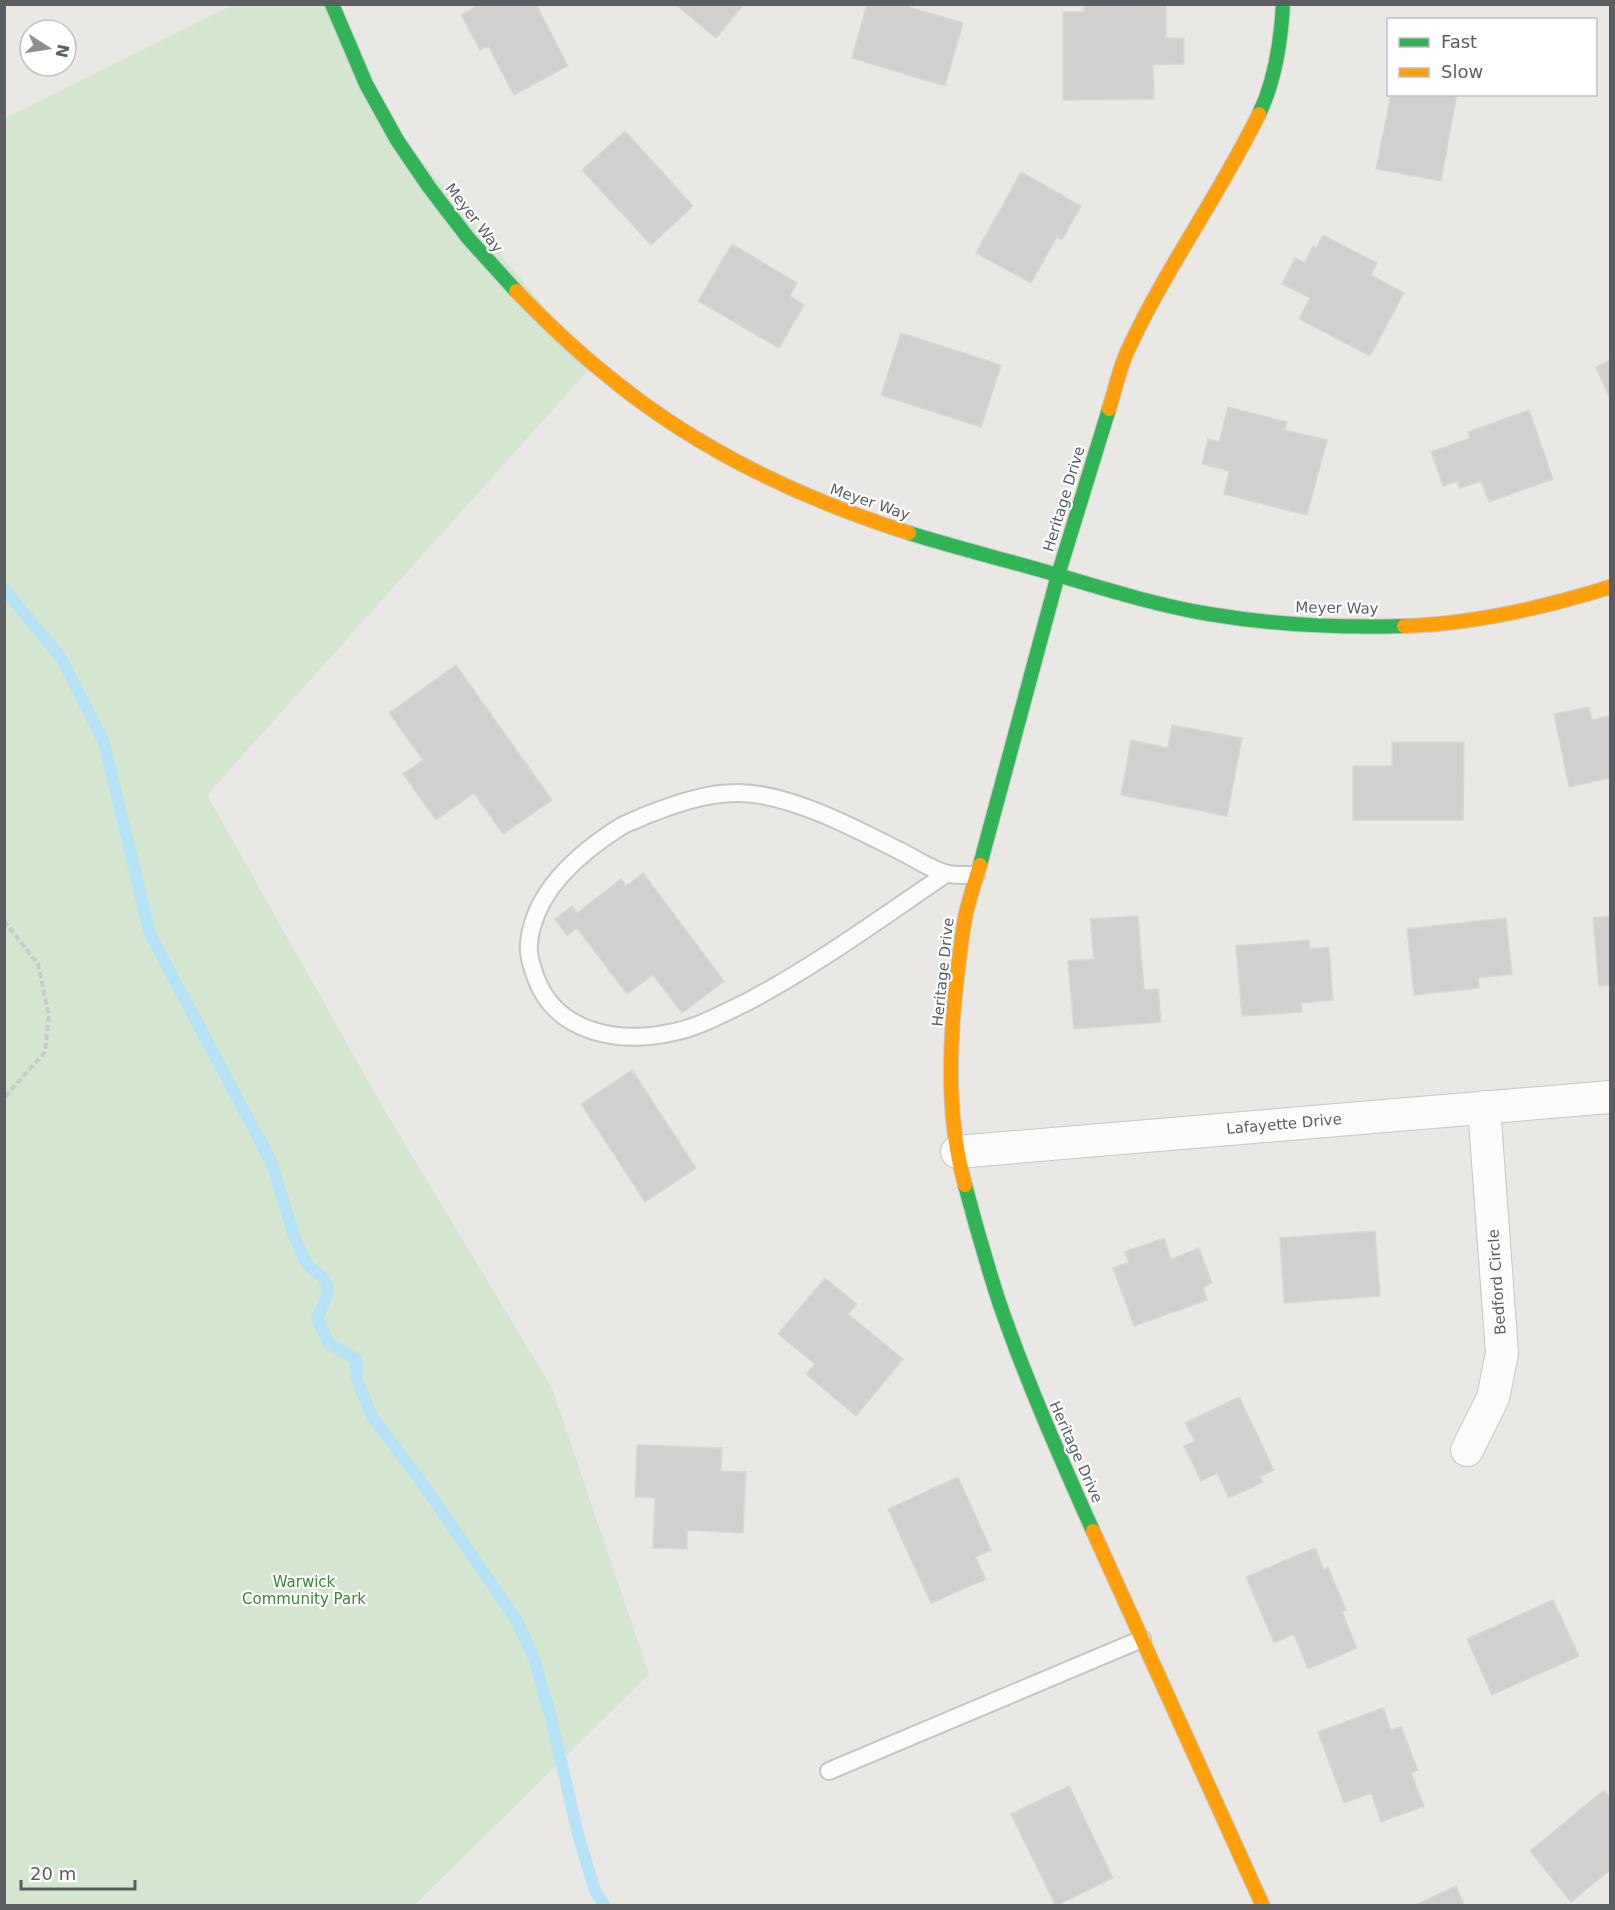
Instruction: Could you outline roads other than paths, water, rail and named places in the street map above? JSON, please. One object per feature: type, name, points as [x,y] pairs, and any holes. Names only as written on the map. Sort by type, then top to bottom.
[{"type":"street","name":"Meyer Way","points":[[332,4],[355,63],[407,157],[456,224],[495,271],[537,314],[593,365],[643,404],[696,440],[773,481],[827,505],[881,525],[1058,576],[1163,604],[1209,614],[1266,622],[1331,627],[1427,625],[1480,619],[1533,609],[1586,596],[1611,587]]},
{"type":"street","name":"Heritage Drive","points":[[1263,1905],[1023,1372],[987,1268],[957,1152],[951,1084],[953,1006],[966,915],[1058,576],[1126,355],[1149,306],[1243,147],[1262,108],[1275,67],[1283,4]]},
{"type":"street","name":"Lafayette Drive","points":[[957,1152],[1611,1098]]},
{"type":"street","name":"Bedford Circle","points":[[1467,1450],[1494,1398],[1502,1353],[1484,1107]]},
{"type":"lane","points":[[946,874],[840,947],[776,987],[722,1015],[676,1032],[636,1038],[599,1032],[580,1026],[558,1013],[539,986],[528,957],[531,928],[542,901],[560,877],[585,853],[622,826],[672,805],[707,796],[735,793],[763,795],[797,804],[872,837],[946,874],[976,875]]},
{"type":"lane","points":[[829,1771],[1142,1639]]},
{"type":"waterway","points":[[4,589],[62,659],[104,742],[150,934],[272,1163],[294,1236],[306,1263],[323,1278],[328,1287],[326,1299],[317,1318],[329,1344],[356,1359],[357,1380],[372,1416],[423,1484],[517,1621],[534,1658],[551,1718],[578,1834],[595,1891],[605,1906]]},
{"type":"park label","name":"Warwick Community Park","points":[[304,1590]]}]
